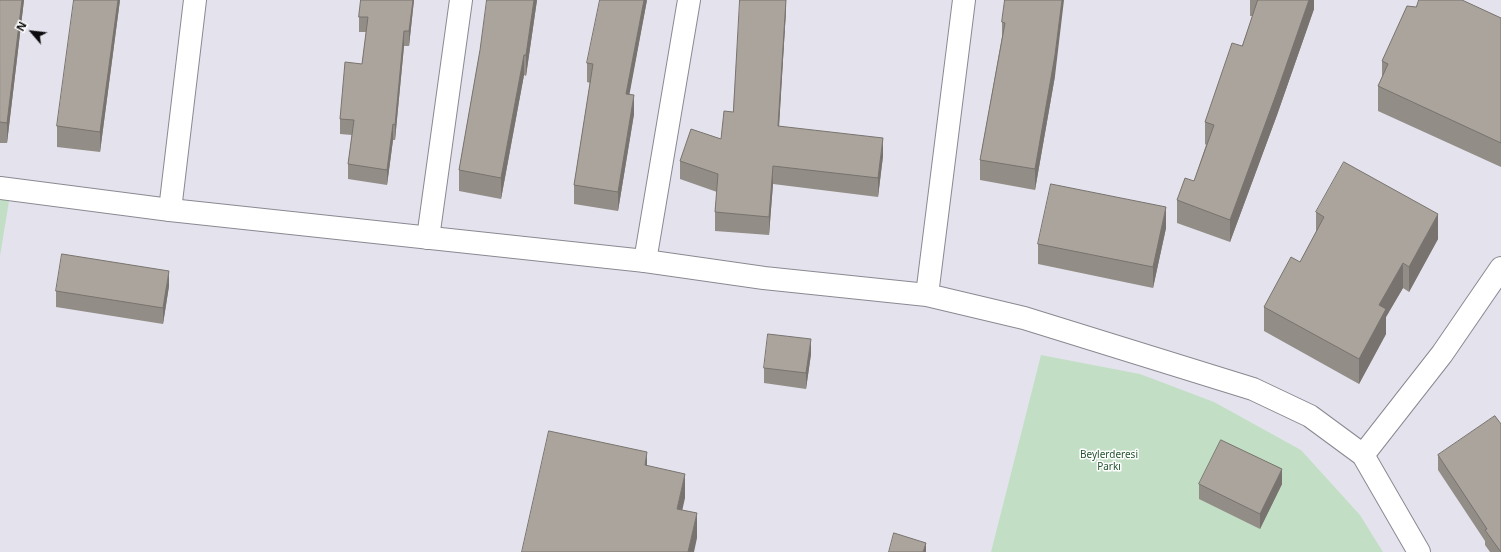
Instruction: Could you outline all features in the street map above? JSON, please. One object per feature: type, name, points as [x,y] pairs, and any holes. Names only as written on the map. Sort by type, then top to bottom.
[{"type":"main road","points":[[170,210],[195,0]]},
{"type":"main road","points":[[428,238],[461,0]]},
{"type":"main road","points":[[645,261],[689,0]]},
{"type":"main road","points":[[927,295],[964,0]]},
{"type":"main road","points":[[0,188],[170,210],[645,261],[764,278],[927,295],[1024,318],[1253,389],[1310,416],[1362,455],[1420,552]]},
{"type":"main road","points":[[1362,455],[1442,354],[1501,268]]},
{"type":"green space","points":[[0,188],[11,189],[0,256]]},
{"type":"green space","name":"Beylerderesi Parkı","points":[[1041,355],[1140,374],[1214,402],[1301,450],[1360,515],[1383,552],[991,552]]},
{"type":"building","points":[[0,0],[22,0],[7,123],[0,122]]},
{"type":"building","points":[[74,0],[118,0],[100,132],[57,126]]},
{"type":"building","points":[[361,0],[413,0],[409,31],[404,31],[395,125],[393,124],[387,170],[348,164],[354,120],[340,119],[345,62],[362,64],[368,17],[359,17]]},
{"type":"building","points":[[487,0],[534,0],[526,55],[524,55],[501,178],[459,170],[480,50]]},
{"type":"building","points":[[600,0],[644,0],[626,94],[634,95],[618,192],[574,185],[593,64],[587,63]]},
{"type":"building","points":[[740,0],[786,0],[778,126],[883,138],[878,178],[773,166],[769,217],[715,212],[718,174],[680,161],[691,129],[721,139],[724,111],[733,112]]},
{"type":"building","points":[[1005,0],[1062,0],[1055,55],[1035,169],[980,160],[1005,23],[1002,22]]},
{"type":"building","points":[[1258,0],[1309,0],[1230,220],[1177,200],[1185,178],[1194,181],[1214,125],[1205,122],[1232,43],[1242,46]]},
{"type":"building","points":[[1419,0],[1462,0],[1501,18],[1501,143],[1378,86],[1388,64],[1382,61],[1407,6],[1416,7]]},
{"type":"building","points":[[1344,162],[1438,214],[1409,267],[1403,263],[1379,305],[1386,309],[1359,359],[1264,307],[1291,257],[1300,262],[1324,217],[1316,212]]},
{"type":"building","points":[[1051,184],[1166,207],[1153,267],[1038,244]]},
{"type":"building","points":[[62,254],[169,271],[163,308],[56,291]]},
{"type":"building","points":[[768,334],[811,339],[806,373],[764,368]]},
{"type":"building","points":[[1495,416],[1501,424],[1501,552],[1485,530],[1487,529],[1438,455]]},
{"type":"building","points":[[549,431],[647,452],[645,465],[685,474],[677,509],[697,513],[688,552],[522,552]]},
{"type":"building","points":[[1221,440],[1282,469],[1260,514],[1199,484]]},
{"type":"building","points":[[894,533],[926,543],[923,552],[889,552]]}]
